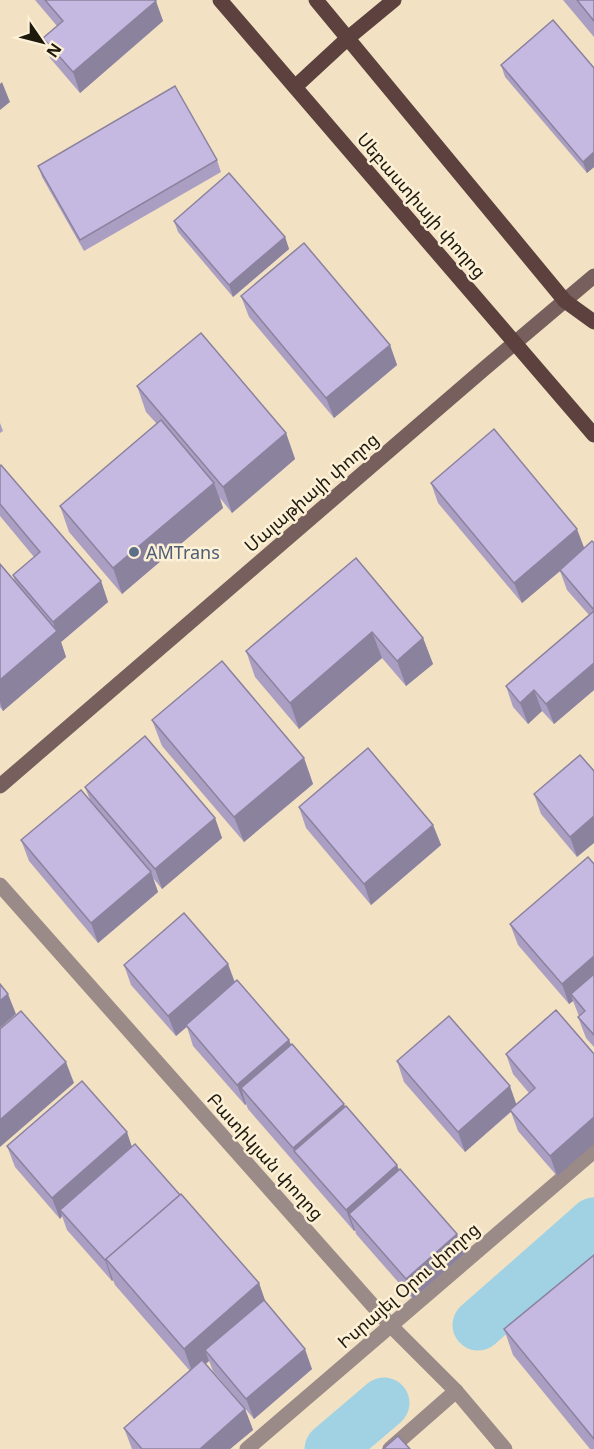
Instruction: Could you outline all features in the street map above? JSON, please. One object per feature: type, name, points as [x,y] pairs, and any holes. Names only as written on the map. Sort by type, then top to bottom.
[{"type":"main road","name":"Սեբաստիայի փողոց","points":[[220,0],[594,435]]},
{"type":"main road","points":[[316,0],[565,301],[594,322]]},
{"type":"main road","points":[[295,87],[394,0]]},
{"type":"street","name":"Մալաթիայի փողոց","points":[[0,786],[594,276]]},
{"type":"street","name":"Բատիկյան փողոց","points":[[0,885],[391,1326],[456,1391],[505,1449]]},
{"type":"street","name":"Իսրայել Օրու փողոց","points":[[247,1449],[594,1151]]},
{"type":"street","points":[[390,1449],[456,1391]]},
{"type":"building","points":[[45,0],[156,1],[73,72],[43,38],[63,21]]},
{"type":"building","points":[[577,0],[594,0],[594,21]]},
{"type":"building","points":[[553,20],[594,68],[594,152],[583,162],[501,65]]},
{"type":"building","points":[[175,86],[217,160],[80,240],[38,166]]},
{"type":"building","points":[[229,173],[285,237],[229,285],[174,221]]},
{"type":"building","points":[[304,243],[390,345],[326,398],[241,296]]},
{"type":"building","points":[[201,333],[286,433],[223,487],[137,386]]},
{"type":"building","points":[[161,420],[214,483],[113,568],[60,506]]},
{"type":"building","points":[[494,429],[577,529],[514,583],[431,483]]},
{"type":"building","points":[[1,465],[101,581],[53,622],[13,575],[40,552],[0,504]]},
{"type":"building","points":[[592,541],[594,543],[594,610],[560,570]]},
{"type":"building","points":[[356,558],[423,638],[397,661],[372,632],[290,703],[246,651]]},
{"type":"building","points":[[0,564],[57,631],[0,680]]},
{"type":"building","points":[[594,611],[594,663],[546,704],[534,690],[520,703],[506,686]]},
{"type":"building","points":[[222,661],[304,758],[234,817],[152,720]]},
{"type":"building","points":[[145,736],[215,818],[155,869],[85,787]]},
{"type":"building","points":[[368,748],[433,825],[364,884],[299,807]]},
{"type":"building","points":[[580,755],[594,771],[594,816],[570,837],[534,794]]},
{"type":"building","points":[[81,790],[151,872],[91,923],[21,840]]},
{"type":"building","points":[[588,857],[594,864],[594,956],[562,984],[510,924]]},
{"type":"building","points":[[184,913],[228,964],[168,1016],[124,965]]},
{"type":"building","points":[[594,974],[594,1035],[578,1017],[585,1011],[571,994]]},
{"type":"building","points":[[237,980],[289,1040],[237,1085],[186,1025]]},
{"type":"building","points":[[0,984],[8,994],[0,1001]]},
{"type":"building","points":[[556,1010],[594,1054],[594,1117],[550,1156],[510,1110],[535,1088],[506,1054]]},
{"type":"building","points":[[21,1011],[66,1062],[0,1120],[0,1029]]},
{"type":"building","points":[[449,1016],[510,1086],[458,1132],[397,1061]]},
{"type":"building","points":[[292,1044],[344,1104],[293,1148],[241,1088]]},
{"type":"building","points":[[82,1081],[127,1132],[52,1198],[7,1146]]},
{"type":"building","points":[[346,1106],[397,1165],[346,1210],[294,1151]]},
{"type":"building","points":[[135,1144],[180,1195],[105,1260],[60,1210]]},
{"type":"building","points":[[400,1169],[457,1234],[406,1279],[349,1214]]},
{"type":"building","points":[[181,1194],[259,1283],[184,1349],[106,1259]]},
{"type":"building","points":[[594,1255],[594,1439],[504,1329]]},
{"type":"building","points":[[264,1300],[305,1349],[246,1399],[205,1350]]},
{"type":"building","points":[[202,1360],[245,1409],[200,1449],[142,1449],[124,1428]]},
{"type":"building","points":[[398,1436],[410,1449],[383,1449]]},
{"type":"waterway","points":[[478,1325],[594,1223]]},
{"type":"waterway","points":[[330,1449],[384,1403]]},
{"type":"place","name":"AMTrans","points":[[134,552]]}]
